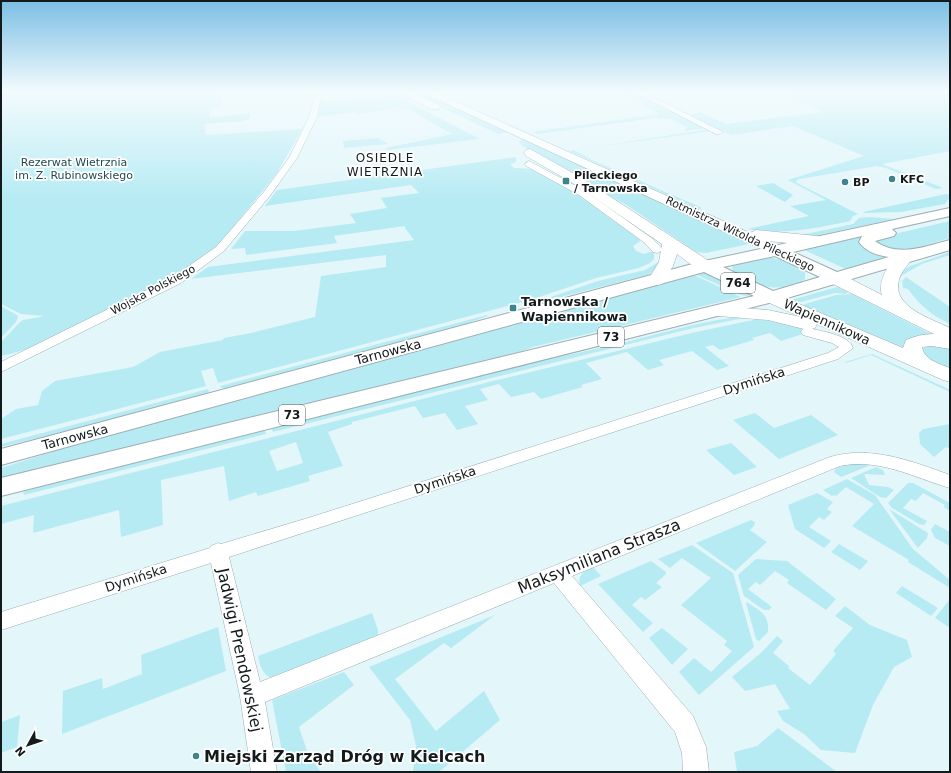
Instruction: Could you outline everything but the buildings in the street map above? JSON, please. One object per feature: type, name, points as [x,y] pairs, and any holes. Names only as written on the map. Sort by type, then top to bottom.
[{"type":"main road","name":"Rotmistrza Witolda Pileckiego","points":[[504,127],[738,232],[837,279]]},
{"type":"main road","name":"764","points":[[520,147],[579,181],[656,247],[706,266]]},
{"type":"main road","name":"Tarnowska","points":[[1,457],[706,266],[950,212]]},
{"type":"main road","points":[[922,253],[897,254],[884,251],[869,244],[868,239],[872,236],[950,219]]},
{"type":"main road","points":[[738,232],[775,238],[818,241]]},
{"type":"main road","name":"73","points":[[1,487],[771,298],[950,245]]},
{"type":"main road","points":[[656,247],[669,256],[667,265],[656,280]]},
{"type":"main road","points":[[902,311],[892,300],[889,281],[894,270],[904,259]]},
{"type":"main road","name":"Wapiennikowa","points":[[706,266],[771,298],[950,376]]},
{"type":"main road","points":[[837,279],[950,335]]},
{"type":"main road","points":[[718,311],[768,315],[789,319],[875,343]]},
{"type":"main road","points":[[925,365],[914,353],[912,348],[913,344],[917,341],[933,340],[950,343]]},
{"type":"street","name":"Wojska Polskiego","points":[[1,368],[177,280],[209,258],[220,249],[266,195],[292,158],[309,127]]},
{"type":"street","points":[[710,127],[720,132]]},
{"type":"street","points":[[529,164],[582,193],[656,247]]},
{"type":"street","name":"Dymińska","points":[[1,621],[218,551],[310,524],[833,356],[846,348],[845,344],[837,340],[808,332]]},
{"type":"street","name":"Maksymiliana Strasza","points":[[252,696],[848,457],[866,457],[889,462],[950,482]]},
{"type":"street","name":"Jadwigi Prendowskiej","points":[[218,551],[252,696],[264,772]]},
{"type":"street","points":[[557,573],[684,724],[693,740],[697,759],[696,772]]},
{"type":"green space","name":"Rezerwat Wietrznia im. Z. Rubinowskiego","points":[[1,127],[205,127],[206,135],[302,129],[277,173],[222,241],[179,274],[63,333],[27,349],[1,356],[1,342],[19,323],[23,320],[45,316],[21,314],[1,304]]},
{"type":"green space","points":[[440,127],[457,127],[480,139],[387,150],[386,148],[452,134]]},
{"type":"green space","points":[[483,127],[497,127],[508,132],[498,134]]},
{"type":"green space","points":[[568,127],[588,127],[538,134],[533,132]]},
{"type":"green space","points":[[687,127],[707,128],[685,131]]},
{"type":"green space","points":[[713,127],[786,127],[732,135]]},
{"type":"green space","points":[[796,127],[950,127],[950,151],[882,164],[943,188],[936,189],[886,168],[877,166],[799,179],[796,181],[797,183],[858,214],[853,216],[850,221],[809,229],[760,231],[747,229],[809,216],[790,206],[826,200],[788,180],[864,156]]},
{"type":"green space","points":[[710,129],[723,136],[711,131],[587,148]]},
{"type":"green space","points":[[378,138],[388,144],[344,148],[343,141]]},
{"type":"green space","points":[[523,139],[750,241],[749,244],[706,253],[696,252],[628,206],[521,145],[519,142]]},
{"type":"green space","points":[[574,150],[592,160],[702,208],[699,209],[569,151]]},
{"type":"green space","points":[[516,157],[516,162],[510,164],[514,168],[534,169],[571,190],[639,239],[640,241],[633,246],[636,251],[644,254],[654,251],[654,259],[650,263],[639,268],[596,278],[530,300],[218,383],[213,368],[201,371],[206,386],[1,439],[1,419],[16,409],[38,405],[42,391],[55,381],[133,367],[160,352],[223,340],[224,338],[315,317],[321,276],[386,267],[386,255],[191,279],[208,267],[414,240],[405,226],[334,236],[337,243],[246,255],[245,248],[231,249],[245,231],[294,231],[356,223],[350,214],[387,208],[381,198],[419,193],[411,185],[265,206],[277,190]]},
{"type":"green space","points":[[773,183],[793,195],[785,202],[756,186]]},
{"type":"green space","points":[[946,194],[950,195],[950,197],[945,204],[901,212],[863,212]]},
{"type":"green space","points":[[950,215],[950,217],[865,236],[900,256],[850,271],[800,248]]},
{"type":"green space","points":[[869,217],[894,219],[814,236],[801,235],[853,224],[859,218]]},
{"type":"green space","points":[[950,221],[950,238],[906,251],[879,247],[873,239]]},
{"type":"green space","points":[[950,252],[950,255],[922,264],[899,277],[902,271],[910,266]]},
{"type":"green space","points":[[768,257],[782,260],[796,266],[805,272],[805,279],[791,286],[768,287],[754,283],[733,273],[732,266],[736,263]]},
{"type":"green space","points":[[660,261],[655,271],[647,275],[545,301],[542,300],[598,281],[645,270]]},
{"type":"green space","points":[[703,271],[752,295],[741,295],[695,274]]},
{"type":"green space","points":[[689,275],[696,276],[741,297],[533,347],[501,359],[1,481],[1,468],[102,436]]},
{"type":"green space","points":[[899,277],[899,287],[894,287]]},
{"type":"green space","points":[[906,277],[950,307],[950,324],[927,310],[908,289],[903,288],[902,281]]},
{"type":"green space","points":[[837,287],[848,292],[845,294],[835,293],[797,303],[791,300]]},
{"type":"green space","points":[[852,294],[939,338],[906,350],[803,306],[805,304],[836,295]]},
{"type":"green space","points":[[1,306],[18,317],[16,322],[1,338]]},
{"type":"green space","points":[[487,315],[488,316],[451,329],[227,389],[220,386]]},
{"type":"green space","points":[[754,316],[694,328],[273,432],[270,425],[482,374],[609,346],[700,323],[736,317]]},
{"type":"green space","points":[[758,319],[808,330],[806,333],[781,341],[770,333],[752,338],[754,340],[720,350],[713,345],[705,347],[729,366],[717,370],[692,351],[659,360],[664,365],[648,370],[627,352],[586,363],[602,379],[581,385],[583,387],[541,399],[534,392],[511,397],[499,384],[480,389],[488,400],[465,406],[478,424],[457,430],[445,413],[423,418],[415,406],[352,422],[352,424],[328,432],[343,466],[308,476],[310,481],[258,496],[256,492],[229,501],[224,466],[161,480],[163,525],[121,537],[119,510],[33,533],[34,515],[1,524],[1,506],[493,381],[696,332]],"holes":[[[296,442],[303,463],[277,471],[269,451]]]},
{"type":"green space","points":[[932,345],[950,348],[950,372],[928,362],[921,350]]},
{"type":"green space","points":[[872,354],[944,387],[950,390],[950,392],[871,355],[846,363],[845,362]]},
{"type":"green space","points":[[208,389],[209,392],[206,395],[1,447],[1,444]]},
{"type":"green space","points":[[755,413],[774,428],[811,415],[838,435],[779,459],[733,420]]},
{"type":"green space","points":[[950,424],[950,449],[946,447],[934,457],[920,444],[919,433],[923,429]]},
{"type":"green space","points":[[264,427],[266,434],[24,495],[23,492],[69,477]]},
{"type":"green space","points":[[731,443],[757,467],[734,475],[706,450]]},
{"type":"green space","points":[[858,463],[871,465],[841,477],[834,472],[836,468]]},
{"type":"green space","points":[[876,467],[883,470],[885,475],[864,474],[869,485],[888,487],[894,490],[886,498],[880,497],[851,478]]},
{"type":"green space","points":[[847,479],[875,495],[913,549],[950,580],[950,588],[908,562],[909,560],[852,526],[874,504],[846,487],[836,496],[832,496],[823,490]]},
{"type":"green space","points":[[908,483],[913,483],[950,503],[950,511],[944,507],[945,505],[923,493],[916,501],[911,499],[903,508],[927,521],[924,525],[919,524],[892,508],[888,503]]},
{"type":"green space","points":[[817,493],[833,502],[827,509],[832,512],[824,520],[819,517],[809,527],[831,541],[824,548],[795,529],[788,505]]},
{"type":"green space","points":[[889,509],[928,533],[927,538],[918,548]]},
{"type":"green space","points":[[751,520],[755,522],[754,526],[750,530],[767,542],[735,571],[696,543]]},
{"type":"green space","points":[[935,524],[950,532],[950,546],[935,538],[931,530]]},
{"type":"green space","points":[[839,544],[868,561],[860,570],[831,552]]},
{"type":"green space","points":[[692,545],[733,573],[754,647],[699,695],[679,672],[694,658],[711,672],[732,651],[724,645],[727,641],[681,605],[711,578],[682,558],[670,568],[658,559]]},
{"type":"green space","points":[[756,559],[787,561],[836,599],[826,610],[787,583],[789,580],[775,571],[760,585],[756,582],[748,589],[772,607],[769,610],[764,610],[744,596],[738,575]]},
{"type":"green space","points":[[651,561],[666,572],[666,574],[656,583],[662,587],[645,600],[641,597],[632,605],[653,623],[643,632],[598,584]]},
{"type":"green space","points":[[593,567],[601,576],[580,586],[580,576]]},
{"type":"green space","points":[[902,586],[938,608],[931,616],[896,593]]},
{"type":"green space","points":[[950,599],[950,628],[935,618]]},
{"type":"green space","points":[[747,602],[760,611],[767,621],[768,632],[759,641],[756,639],[746,603]]},
{"type":"green space","points":[[845,606],[870,625],[907,640],[912,657],[894,667],[873,705],[855,753],[821,750],[804,734],[783,721],[777,711],[790,709],[775,684],[745,691],[732,677],[762,652],[777,636],[783,641],[773,653],[789,666],[788,668],[810,685],[836,654],[833,651],[853,628],[835,616]]},
{"type":"green space","points":[[372,613],[378,630],[378,636],[272,678],[266,675],[262,669],[258,656]]},
{"type":"green space","points":[[495,615],[451,648],[444,643],[395,679],[436,731],[484,691],[500,720],[439,772],[413,772],[416,746],[410,720],[369,667]]},
{"type":"green space","points":[[218,627],[226,671],[62,734],[63,691],[102,678],[103,689],[142,674],[141,655]]},
{"type":"green space","points":[[662,628],[688,649],[672,665],[649,638]]},
{"type":"green space","points":[[344,672],[354,685],[299,727],[308,754],[321,772],[286,772],[272,700]]},
{"type":"green space","points":[[20,715],[17,747],[1,753],[1,722]]},
{"type":"green space","points":[[778,728],[837,772],[737,772],[734,752],[757,746]]},
{"type":"place","name":"KFC","points":[[892,179]]},
{"type":"place","name":"Pileckiego / Tarnowska","points":[[566,181]]},
{"type":"place","name":"BP","points":[[845,182]]},
{"type":"place","name":"Tarnowska / Wapiennikowa","points":[[513,308]]},
{"type":"place","name":"Miejski Zarząd Dróg w Kielcach","points":[[196,756]]},
{"type":"district","name":"OSIEDLE WIETRZNIA","points":[[385,165]]}]
